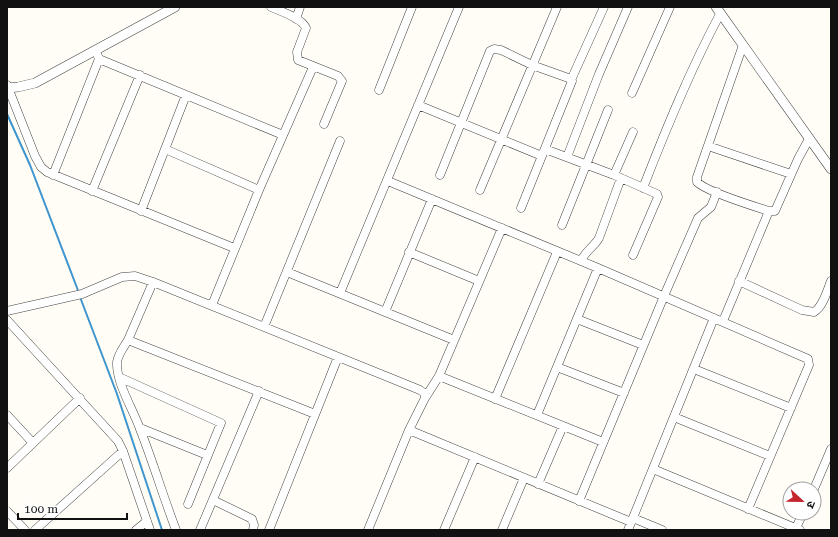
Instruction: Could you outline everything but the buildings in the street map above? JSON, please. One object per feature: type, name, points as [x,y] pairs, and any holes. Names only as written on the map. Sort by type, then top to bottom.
[{"type":"street","points":[[175,7],[98,55],[35,83],[18,88],[8,87],[41,167],[53,175],[234,248]]},
{"type":"street","points":[[271,7],[303,22],[306,28],[297,52],[297,58],[300,62],[338,76],[342,81],[324,124]]},
{"type":"street","points":[[296,19],[300,7]]},
{"type":"street","points":[[379,90],[412,7]]},
{"type":"street","points":[[340,293],[388,181],[459,7]]},
{"type":"street","points":[[480,190],[556,7]]},
{"type":"street","points":[[521,208],[571,84],[571,80],[604,7]]},
{"type":"street","points":[[567,157],[599,74],[628,7]]},
{"type":"street","points":[[632,93],[670,7]]},
{"type":"street","points":[[718,10],[831,169]]},
{"type":"street","points":[[643,188],[664,133],[711,32],[718,10]]},
{"type":"street","points":[[743,45],[697,177],[697,182],[717,192],[772,212],[777,210],[791,174],[809,139]]},
{"type":"street","points":[[440,175],[490,51],[494,49],[500,50],[532,65],[571,80]]},
{"type":"street","points":[[98,55],[186,95],[283,135]]},
{"type":"street","points":[[53,175],[98,55]]},
{"type":"street","points":[[212,305],[234,248],[313,67]]},
{"type":"street","points":[[92,191],[140,75]]},
{"type":"street","points":[[140,211],[186,95]]},
{"type":"street","points":[[418,105],[462,122],[501,140],[567,157],[617,176],[657,194],[658,197],[633,255]]},
{"type":"street","points":[[562,225],[608,110]]},
{"type":"street","points":[[581,261],[586,251],[596,243],[599,238],[617,176],[633,132]]},
{"type":"street","points":[[264,327],[340,141]]},
{"type":"street","points":[[708,146],[791,174]]},
{"type":"street","points":[[165,149],[259,190]]},
{"type":"street","points":[[388,181],[598,268],[808,359],[809,365],[748,509]]},
{"type":"street","points":[[579,501],[698,218],[711,207],[717,192]]},
{"type":"street","points":[[385,312],[432,199]]},
{"type":"street","points":[[723,321],[769,212]]},
{"type":"street","points":[[368,530],[409,430],[425,398],[439,376],[502,228]]},
{"type":"street","points":[[410,252],[479,281]]},
{"type":"street","points":[[495,399],[557,252]]},
{"type":"street","points":[[537,415],[598,268]]},
{"type":"street","points":[[286,272],[454,340]]},
{"type":"street","points":[[7,311],[69,298],[122,277],[135,276],[212,305],[420,390],[424,393],[425,398]]},
{"type":"street","points":[[739,281],[802,310],[814,312],[821,304],[831,282]]},
{"type":"street","points":[[153,282],[128,340],[119,355],[117,363],[119,377],[140,428],[176,530]]},
{"type":"street","points":[[630,523],[714,318]]},
{"type":"street","points":[[577,319],[643,346]]},
{"type":"street","points":[[7,320],[118,441],[123,451],[150,530]]},
{"type":"street","points":[[128,340],[315,414]]},
{"type":"street","points":[[269,530],[338,357]]},
{"type":"street","points":[[557,367],[624,393]]},
{"type":"street","points":[[694,369],[791,408]]},
{"type":"street","points":[[439,376],[603,442]]},
{"type":"street","points":[[119,377],[220,422],[221,424],[188,504]]},
{"type":"street","points":[[200,530],[259,391]]},
{"type":"street","points":[[7,468],[80,398]]},
{"type":"street","points":[[7,415],[33,443]]},
{"type":"street","points":[[674,417],[770,456]]},
{"type":"street","points":[[538,484],[562,426]]},
{"type":"street","points":[[140,428],[207,455]]},
{"type":"street","points":[[409,430],[630,523],[662,530]]},
{"type":"street","points":[[817,481],[831,449]]},
{"type":"street","points":[[34,530],[123,451]]},
{"type":"street","points":[[444,530],[475,457]]},
{"type":"street","points":[[653,469],[798,529]]},
{"type":"street","points":[[502,530],[524,478]]},
{"type":"street","points":[[213,500],[252,519],[254,525],[253,530]]},
{"type":"street","points":[[7,511],[25,530]]},
{"type":"street","points":[[136,530],[147,520]]},
{"type":"waterway","points":[[7,114],[30,165],[79,293]]},
{"type":"waterway","points":[[80,297],[117,394],[162,530]]}]
